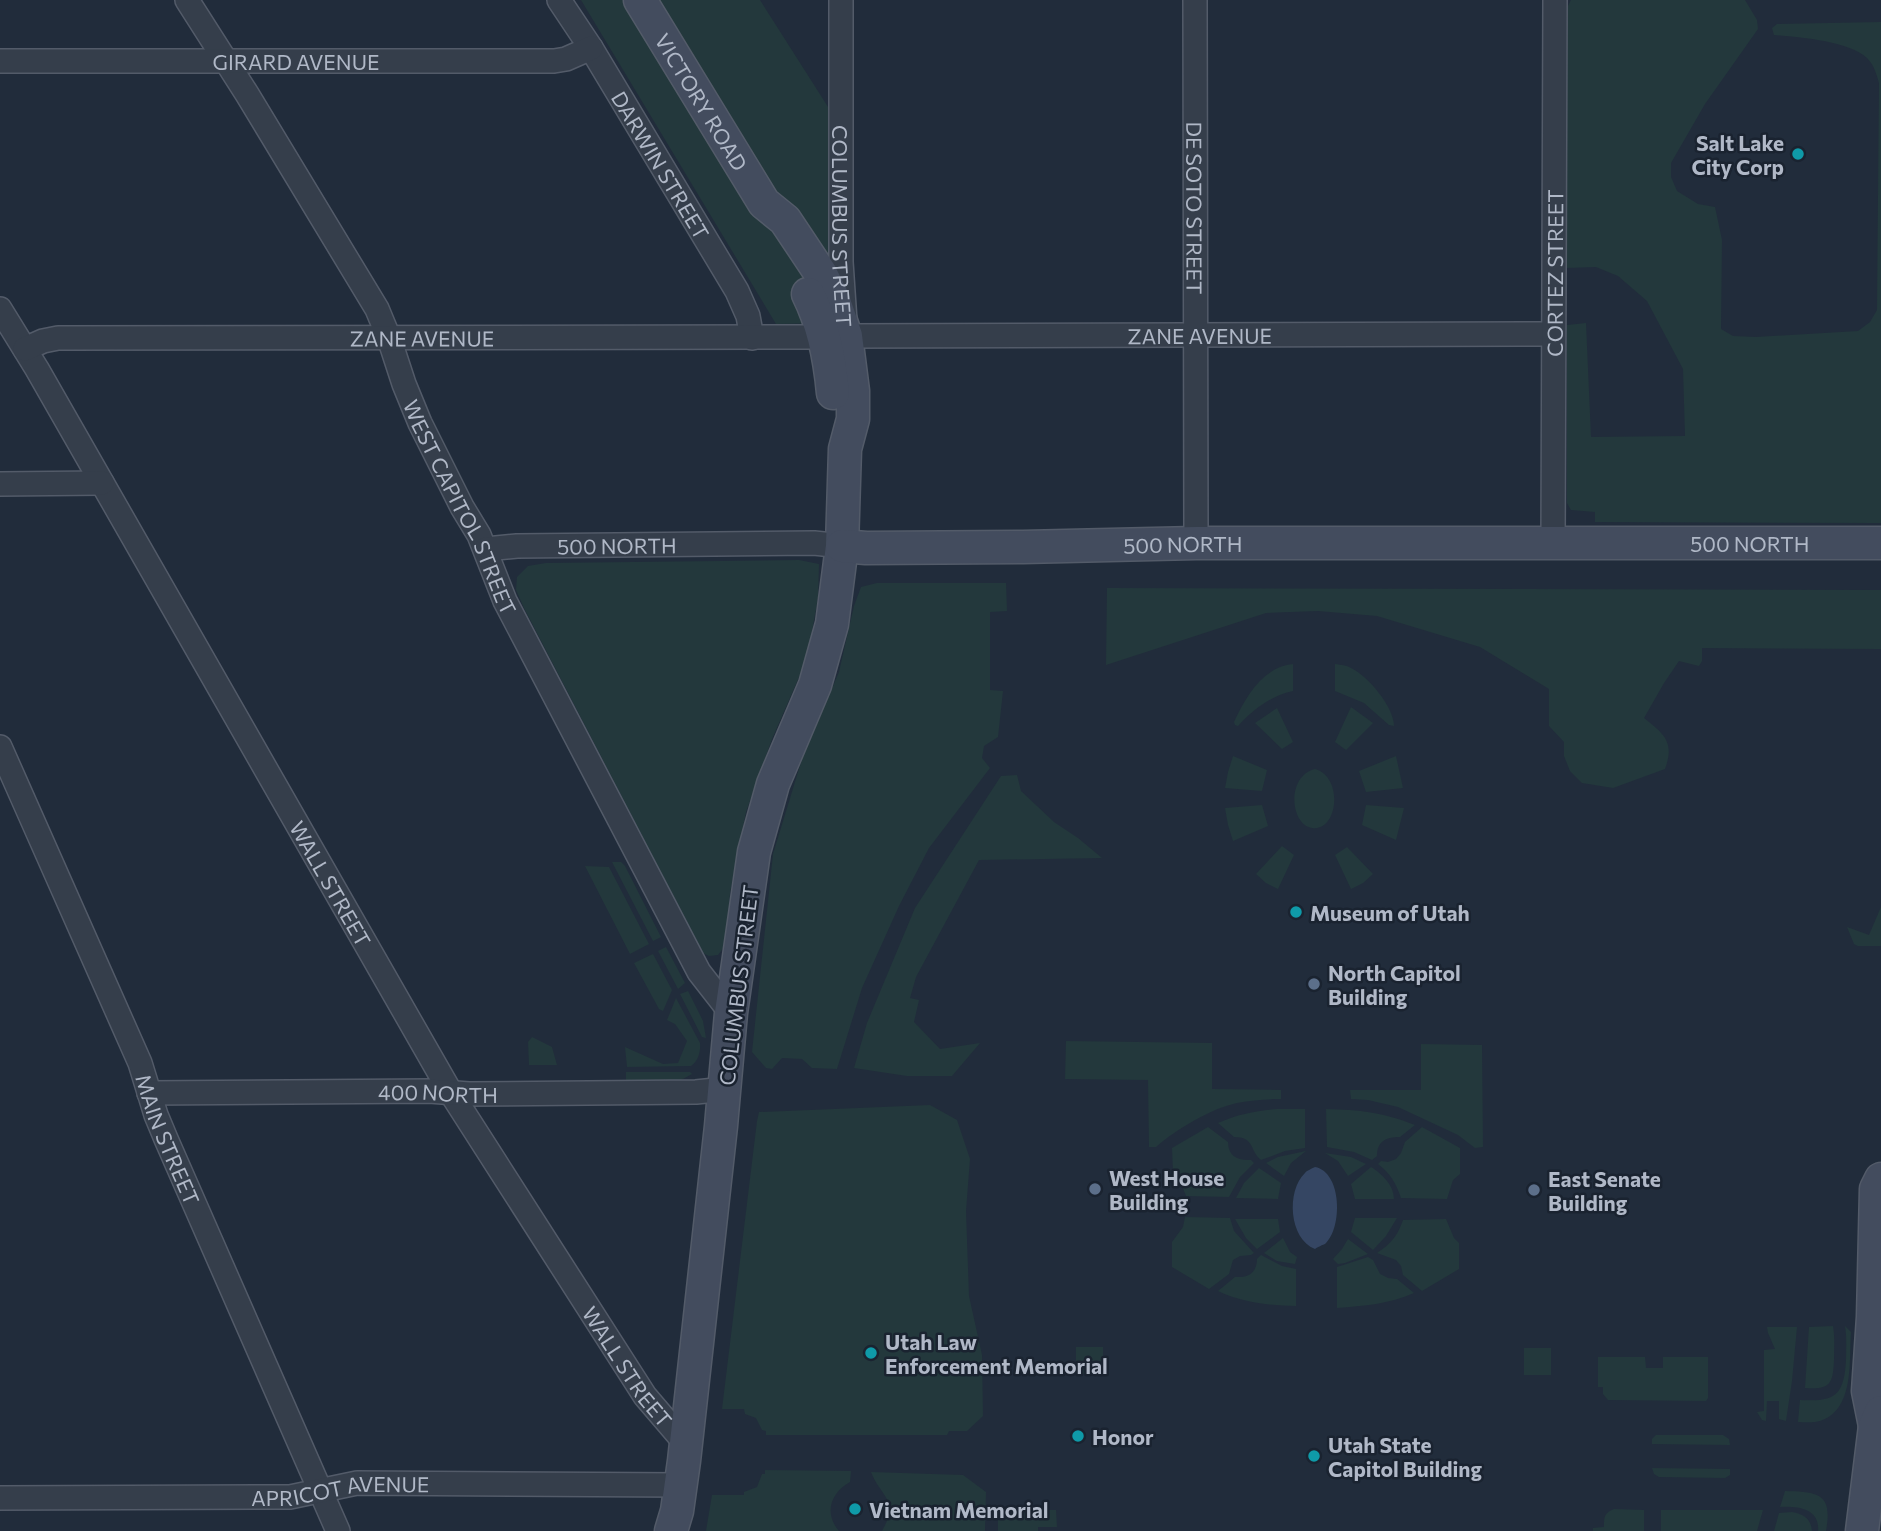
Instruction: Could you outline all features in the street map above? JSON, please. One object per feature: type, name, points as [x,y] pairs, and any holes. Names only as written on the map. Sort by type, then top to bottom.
[{"type":"main road","name":"VICTORY ROAD","points":[[640,0],[764,203],[785,220],[821,274],[833,298],[835,336]]},
{"type":"main road","name":"COLUMBUS STREET","points":[[671,1531],[681,1485],[731,1013],[754,852],[772,784],[815,685],[837,598],[842,546],[845,449],[853,419],[852,382],[835,336]]},
{"type":"main road","name":"500 NORTH","points":[[842,546],[1023,547],[1196,543],[1881,544]]},
{"type":"main road","points":[[1862,1531],[1878,1419],[1868,1391],[1876,1189],[1881,1179]]},
{"type":"street","name":"WEST CAPITOL STREET","points":[[187,0],[377,309],[420,423],[486,549],[491,569],[505,601],[699,972],[731,1013]]},
{"type":"street","name":"DARWIN STREET","points":[[559,0],[591,48],[737,291],[748,316],[752,338]]},
{"type":"street","name":"COLUMBUS STREET","points":[[835,336],[841,262],[841,0]]},
{"type":"street","name":"DE SOTO STREET","points":[[1195,0],[1196,543]]},
{"type":"street","name":"CORTEZ STREET","points":[[1553,544],[1555,0]]},
{"type":"street","name":"GIRARD AVENUE","points":[[0,61],[554,61],[591,48]]},
{"type":"street","name":"WALL STREET","points":[[0,309],[451,1093],[645,1396],[686,1444]]},
{"type":"street","name":"ZANE AVENUE","points":[[25,349],[58,338],[1553,334]]},
{"type":"street","points":[[0,484],[102,483]]},
{"type":"street","name":"500 NORTH","points":[[486,549],[517,546],[842,546]]},
{"type":"street","name":"MAIN STREET","points":[[0,747],[140,1063],[166,1139],[338,1531]]},
{"type":"street","name":"400 NORTH","points":[[149,1094],[669,1092],[725,1089]]},
{"type":"street","name":"APRICOT AVENUE","points":[[0,1497],[290,1497],[357,1483],[681,1485]]},
{"type":"green space","points":[[581,0],[760,0],[830,110],[830,323],[776,324]]},
{"type":"green space","points":[[1571,0],[1745,0],[1757,20],[1758,29],[1705,104],[1671,163],[1671,177],[1677,191],[1698,204],[1715,207],[1722,240],[1721,329],[1733,336],[1858,331],[1870,322],[1877,310],[1879,83],[1876,73],[1867,58],[1859,52],[1823,41],[1774,35],[1772,28],[1777,24],[1881,22],[1881,523],[1595,522],[1595,512],[1571,510],[1567,503],[1567,325],[1586,323],[1591,437],[1685,436],[1683,369],[1647,301],[1618,276],[1596,267],[1566,268],[1566,10]]},
{"type":"green space","points":[[799,560],[819,564],[818,598],[807,659],[772,739],[746,812],[730,893],[727,943],[718,955],[709,956],[703,953],[524,608],[516,590],[517,577],[528,566],[546,563]]},
{"type":"green space","points":[[877,583],[1006,583],[1007,611],[990,612],[990,690],[1003,691],[998,737],[984,746],[982,758],[990,768],[929,848],[899,906],[862,988],[837,1069],[812,1068],[802,1059],[782,1058],[772,1069],[766,1068],[752,1052],[773,854],[802,759],[839,672],[861,587]]},
{"type":"green space","points":[[1107,588],[1881,590],[1881,649],[1702,648],[1702,661],[1699,666],[1679,661],[1644,718],[1666,739],[1669,752],[1665,769],[1613,788],[1582,783],[1570,771],[1564,756],[1564,742],[1549,726],[1549,689],[1480,647],[1377,616],[1318,611],[1266,613],[1106,665]]},
{"type":"green space","points":[[1293,664],[1293,691],[1270,700],[1238,726],[1235,725],[1239,712],[1257,684],[1282,666]]},
{"type":"green space","points":[[1335,664],[1351,668],[1372,685],[1390,710],[1394,726],[1389,725],[1364,703],[1335,691]]},
{"type":"green space","points":[[1351,707],[1373,723],[1346,750],[1335,742]]},
{"type":"green space","points":[[1277,708],[1293,742],[1282,749],[1255,723]]},
{"type":"green space","points":[[1233,756],[1267,770],[1262,791],[1225,788]]},
{"type":"green space","points":[[1396,756],[1403,788],[1366,792],[1359,771]]},
{"type":"green space","points":[[1315,769],[1324,774],[1330,782],[1334,803],[1328,822],[1321,827],[1312,828],[1299,819],[1294,800],[1299,781],[1306,773]]},
{"type":"green space","points":[[1017,775],[1021,791],[1054,822],[1102,858],[979,860],[916,977],[910,998],[919,1000],[914,1022],[940,1049],[980,1043],[952,1076],[907,1076],[854,1068],[867,1023],[915,908],[1001,776]]},
{"type":"green space","points":[[1262,805],[1268,826],[1233,841],[1225,808]]},
{"type":"green space","points":[[1366,805],[1404,808],[1396,840],[1362,825]]},
{"type":"green space","points":[[1282,846],[1294,855],[1278,889],[1256,874]]},
{"type":"green space","points":[[1347,847],[1373,874],[1351,889],[1335,855]]},
{"type":"green space","points":[[612,862],[621,862],[625,866],[661,937],[653,941]]},
{"type":"green space","points":[[585,866],[609,867],[649,944],[630,954]]},
{"type":"green space","points":[[1881,907],[1881,946],[1854,944],[1847,927],[1869,935]]},
{"type":"green space","points":[[666,947],[685,983],[678,989],[658,951]]},
{"type":"green space","points":[[653,954],[672,990],[663,1011],[659,1009],[634,963]]},
{"type":"green space","points":[[688,991],[703,1021],[706,1038],[702,1037],[680,994]]},
{"type":"green space","points":[[676,998],[700,1043],[696,1062],[691,1066],[627,1067],[625,1047],[663,1064],[678,1063],[687,1041],[675,1024],[667,1020]]},
{"type":"green space","points":[[532,1037],[552,1047],[557,1065],[529,1065],[528,1042]]},
{"type":"green space","points":[[1066,1041],[1212,1043],[1212,1089],[1281,1090],[1281,1099],[1254,1100],[1216,1110],[1194,1120],[1156,1147],[1149,1147],[1148,1080],[1065,1079]]},
{"type":"green space","points":[[1421,1044],[1482,1045],[1483,1147],[1475,1148],[1458,1135],[1398,1107],[1351,1099],[1350,1090],[1421,1090]]},
{"type":"green space","points":[[626,1072],[692,1074],[681,1080],[626,1080]]},
{"type":"green space","points":[[930,1105],[957,1120],[970,1159],[966,1211],[969,1296],[982,1355],[983,1416],[967,1431],[949,1431],[947,1435],[766,1435],[756,1418],[745,1414],[744,1409],[722,1409],[759,1112]]},
{"type":"green space","points":[[1305,1109],[1305,1148],[1285,1151],[1261,1160],[1249,1142],[1234,1137],[1218,1123],[1247,1113]]},
{"type":"green space","points":[[1326,1109],[1371,1112],[1415,1125],[1400,1137],[1383,1141],[1378,1147],[1377,1156],[1372,1160],[1354,1152],[1327,1147]]},
{"type":"green space","points":[[1208,1127],[1228,1142],[1235,1157],[1254,1163],[1240,1177],[1229,1197],[1186,1196],[1179,1178],[1173,1173],[1172,1148]]},
{"type":"green space","points":[[1422,1127],[1460,1148],[1460,1174],[1453,1180],[1447,1199],[1401,1198],[1392,1179],[1378,1164],[1396,1159],[1405,1142]]},
{"type":"green space","points":[[1306,1151],[1291,1163],[1284,1176],[1266,1163],[1278,1157]]},
{"type":"green space","points":[[1325,1153],[1351,1157],[1366,1164],[1348,1176],[1338,1161]]},
{"type":"green space","points":[[1371,1167],[1387,1180],[1394,1199],[1355,1199],[1351,1184]]},
{"type":"green space","points":[[1259,1168],[1281,1183],[1278,1199],[1236,1198],[1244,1183]]},
{"type":"green space","points":[[1185,1217],[1230,1218],[1234,1231],[1254,1253],[1233,1260],[1229,1274],[1209,1289],[1172,1267],[1172,1242],[1183,1227]]},
{"type":"green space","points":[[1355,1218],[1397,1218],[1373,1250],[1351,1232]]},
{"type":"green space","points":[[1235,1219],[1278,1219],[1280,1232],[1257,1249],[1246,1238]]},
{"type":"green space","points":[[1446,1219],[1459,1243],[1459,1269],[1422,1291],[1403,1275],[1396,1260],[1377,1253],[1393,1239],[1403,1220]]},
{"type":"green space","points":[[1283,1238],[1290,1252],[1297,1257],[1295,1264],[1277,1261],[1264,1253]]},
{"type":"green space","points":[[1348,1239],[1368,1254],[1338,1264],[1333,1259]]},
{"type":"green space","points":[[1261,1255],[1282,1266],[1296,1269],[1296,1306],[1256,1303],[1218,1291],[1235,1277],[1251,1274]]},
{"type":"green space","points":[[1368,1257],[1373,1260],[1380,1274],[1397,1279],[1414,1293],[1386,1302],[1337,1308],[1337,1267]]},
{"type":"green space","points":[[1833,1326],[1834,1360],[1831,1379],[1820,1388],[1805,1388],[1809,1327]]},
{"type":"green space","points":[[1845,1326],[1851,1332],[1850,1370],[1845,1395],[1831,1415],[1820,1421],[1798,1422],[1800,1400],[1822,1400],[1840,1389],[1846,1360]]},
{"type":"green space","points":[[1767,1327],[1797,1327],[1786,1421],[1779,1419],[1779,1401],[1767,1401],[1766,1421],[1762,1420],[1757,1412],[1764,1411],[1764,1350],[1775,1349]]},
{"type":"green space","points":[[1076,1347],[1103,1347],[1103,1374],[1076,1374]]},
{"type":"green space","points":[[1524,1348],[1551,1348],[1551,1375],[1524,1375]]},
{"type":"green space","points":[[1598,1357],[1645,1357],[1646,1368],[1663,1368],[1663,1357],[1708,1357],[1708,1398],[1706,1401],[1608,1400],[1603,1394],[1603,1387],[1598,1387]]},
{"type":"green space","points":[[1656,1435],[1723,1435],[1729,1439],[1730,1445],[1652,1444]]},
{"type":"green space","points":[[1652,1468],[1730,1469],[1730,1475],[1725,1478],[1659,1477],[1654,1474]]},
{"type":"green space","points":[[765,1470],[851,1471],[850,1482],[838,1492],[831,1504],[832,1518],[839,1531],[706,1531],[712,1495],[744,1495],[744,1492],[757,1487]]},
{"type":"green space","points":[[871,1472],[963,1475],[986,1492],[985,1531],[882,1531],[889,1505]]},
{"type":"green space","points":[[1785,1491],[1806,1492],[1820,1497],[1827,1509],[1826,1531],[1818,1531],[1815,1517],[1806,1510],[1780,1507]]},
{"type":"green space","points":[[1614,1509],[1644,1510],[1644,1531],[1593,1531],[1593,1528],[1604,1527],[1605,1516]]},
{"type":"green space","points":[[1004,1510],[1056,1510],[1057,1527],[1038,1527],[1038,1531],[998,1531],[998,1519]]},
{"type":"green space","points":[[1661,1510],[1763,1510],[1757,1531],[1661,1531]]},
{"type":"green space","points":[[1792,1512],[1806,1518],[1812,1531],[1774,1531],[1779,1513]]},
{"type":"water","points":[[1315,1167],[1324,1171],[1335,1189],[1337,1214],[1331,1236],[1325,1244],[1315,1249],[1306,1244],[1295,1225],[1293,1202],[1299,1181],[1306,1172]]},
{"type":"place","name":"Salt Lake City Corp","points":[[1798,154]]},
{"type":"place","name":"Museum of Utah","points":[[1296,912]]},
{"type":"place","name":"North Capitol Building","points":[[1314,984]]},
{"type":"place","name":"West House Building","points":[[1095,1189]]},
{"type":"place","name":"East Senate Building","points":[[1534,1190]]},
{"type":"place","name":"Utah Law Enforcement Memorial","points":[[871,1353]]},
{"type":"place","name":"Honor","points":[[1078,1436]]},
{"type":"place","name":"Utah State Capitol Building","points":[[1314,1456]]},
{"type":"place","name":"Vietnam Memorial","points":[[855,1509]]}]
